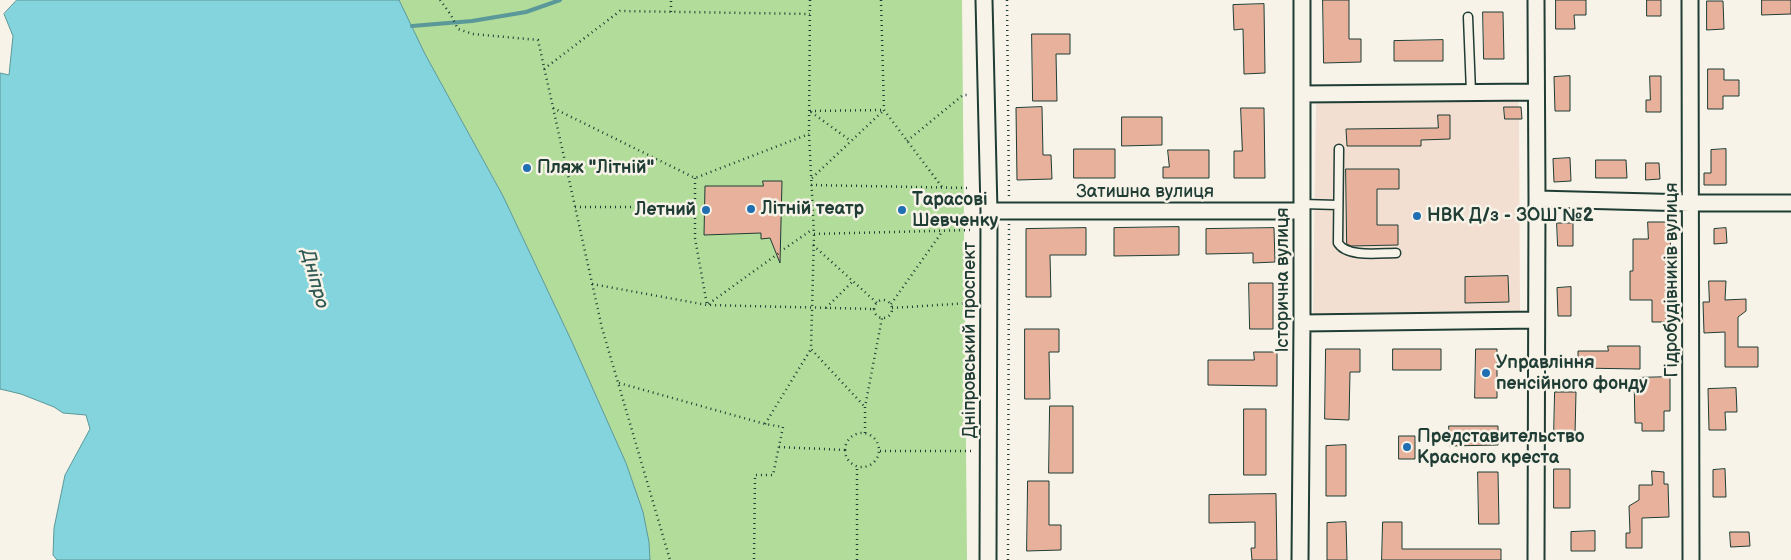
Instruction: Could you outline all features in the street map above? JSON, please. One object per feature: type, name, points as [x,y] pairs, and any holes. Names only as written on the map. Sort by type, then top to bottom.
[{"type":"street","name":"Дніпровський проспект","points":[[984,0],[989,211],[988,560]]},
{"type":"street","name":"Історична вулиця","points":[[1300,560],[1302,0]]},
{"type":"street","points":[[1536,0],[1538,199],[1536,560]]},
{"type":"street","name":"Гідробудівників вулиця","points":[[1690,0],[1691,560]]},
{"type":"street","points":[[1302,94],[1536,92]]},
{"type":"street","points":[[1538,199],[1691,203],[1791,203]]},
{"type":"street","name":"Затишна вулиця","points":[[989,211],[1302,208]]},
{"type":"street","points":[[1302,323],[1536,320]]},
{"type":"lane","points":[[1468,17],[1470,92]]},
{"type":"lane","points":[[1339,149],[1338,243],[1350,252],[1396,253]]},
{"type":"lane","points":[[1302,208],[1338,205]]},
{"type":"path","points":[[440,0],[452,15],[458,29],[473,34],[538,40],[602,328],[670,560]]},
{"type":"path","points":[[670,0],[670,12]]},
{"type":"path","points":[[765,424],[810,350],[814,234],[809,134],[810,0]]},
{"type":"path","points":[[881,0],[884,110],[942,187]]},
{"type":"path","points":[[1007,0],[1009,211],[1008,560]]},
{"type":"path","points":[[544,69],[620,11],[810,14]]},
{"type":"path","points":[[907,141],[963,96],[969,95]]},
{"type":"path","points":[[553,108],[695,178],[809,134]]},
{"type":"path","points":[[809,111],[884,110]]},
{"type":"path","points":[[811,179],[884,110]]},
{"type":"path","points":[[809,111],[851,141]]},
{"type":"path","points":[[695,178],[695,238],[706,305]]},
{"type":"path","points":[[811,185],[969,188]]},
{"type":"path","points":[[575,207],[695,207]]},
{"type":"path","points":[[784,249],[813,229]]},
{"type":"path","points":[[814,234],[970,230]]},
{"type":"path","points":[[890,304],[942,232]]},
{"type":"path","points":[[813,245],[877,303]]},
{"type":"path","points":[[706,305],[779,253]]},
{"type":"path","points":[[826,309],[853,281]]},
{"type":"path","points":[[592,284],[706,305],[874,309]]},
{"type":"path","points":[[886,300],[892,308],[889,316],[882,318],[876,314],[874,309],[877,303],[886,300]]},
{"type":"path","points":[[892,308],[970,303]]},
{"type":"path","points":[[865,433],[864,407],[882,318]]},
{"type":"path","points":[[810,350],[864,407]]},
{"type":"path","points":[[619,383],[765,424],[783,427],[773,475],[755,475],[754,560]]},
{"type":"path","points":[[865,433],[877,440],[880,451],[879,456],[872,464],[862,468],[857,467],[848,460],[845,450],[848,440],[852,436],[865,433]]},
{"type":"path","points":[[779,447],[845,450]]},
{"type":"path","points":[[880,451],[971,452]]},
{"type":"path","points":[[857,467],[857,560]]},
{"type":"shaded area","name":"НВК Д/з - ЗОШ №2","points":[[1316,100],[1518,100],[1519,107],[1505,107],[1505,119],[1519,119],[1520,313],[1313,314]]},
{"type":"green space","points":[[399,0],[962,0],[967,560],[650,560],[649,542],[643,512],[626,463],[572,342],[503,196],[425,54]]},
{"type":"water","name":"Дніпро","points":[[17,0],[399,0],[425,54],[503,196],[572,342],[626,463],[643,512],[649,542],[650,560],[57,560],[53,555],[54,528],[65,475],[90,429],[86,415],[63,413],[54,407],[21,394],[0,389],[0,73],[9,75],[13,36],[4,14]]},
{"type":"building","points":[[1323,0],[1349,0],[1349,39],[1361,39],[1361,62],[1324,63]]},
{"type":"building","points":[[1556,0],[1586,0],[1586,15],[1574,15],[1575,29],[1556,29]]},
{"type":"building","points":[[1647,0],[1661,0],[1661,16],[1647,16]]},
{"type":"building","points":[[1762,0],[1791,0],[1791,14],[1762,15]]},
{"type":"building","points":[[1707,1],[1723,1],[1724,29],[1707,30]]},
{"type":"building","points":[[1264,4],[1265,73],[1244,74],[1243,29],[1234,30],[1233,5]]},
{"type":"building","points":[[1483,12],[1503,12],[1504,59],[1484,59]]},
{"type":"building","points":[[1032,34],[1070,34],[1070,54],[1056,54],[1057,101],[1033,101]]},
{"type":"building","points":[[1443,40],[1443,61],[1394,61],[1394,41]]},
{"type":"building","points":[[1708,69],[1724,69],[1724,80],[1739,80],[1739,96],[1723,96],[1723,109],[1708,109]]},
{"type":"building","points":[[1570,76],[1570,111],[1555,111],[1554,77]]},
{"type":"building","points":[[1650,76],[1661,76],[1661,112],[1646,112],[1646,100],[1650,100]]},
{"type":"building","points":[[1042,107],[1043,155],[1051,155],[1052,179],[1017,180],[1016,108]]},
{"type":"building","points":[[1504,107],[1521,107],[1522,119],[1505,119]]},
{"type":"building","points":[[1241,108],[1264,108],[1265,178],[1234,178],[1234,151],[1242,151]]},
{"type":"building","points":[[1438,115],[1450,115],[1450,139],[1421,140],[1421,146],[1347,146],[1346,129],[1438,128]]},
{"type":"building","points":[[1122,117],[1162,117],[1162,145],[1122,146]]},
{"type":"building","points":[[1074,149],[1115,149],[1115,178],[1074,178]]},
{"type":"building","points":[[1726,149],[1726,185],[1704,185],[1704,173],[1711,173],[1711,150]]},
{"type":"building","points":[[1168,150],[1209,150],[1209,178],[1163,178],[1163,167],[1169,167]]},
{"type":"building","points":[[1570,158],[1571,181],[1554,182],[1553,159]]},
{"type":"building","points":[[1596,160],[1626,160],[1627,178],[1596,178]]},
{"type":"building","points":[[1646,163],[1659,163],[1660,179],[1646,180]]},
{"type":"building","points":[[1346,169],[1399,169],[1399,189],[1377,189],[1377,225],[1398,225],[1398,245],[1351,246],[1347,244]]},
{"type":"building","points":[[763,181],[782,181],[780,263],[770,238],[761,239],[761,233],[704,235],[705,186],[763,186]]},
{"type":"building","points":[[1648,222],[1671,222],[1670,259],[1666,259],[1666,322],[1652,322],[1652,300],[1630,300],[1630,271],[1633,271],[1633,239],[1648,239]]},
{"type":"building","points":[[1557,223],[1573,223],[1573,246],[1558,246]]},
{"type":"building","points":[[1179,227],[1179,255],[1114,256],[1114,228]]},
{"type":"building","points":[[1086,228],[1086,255],[1050,255],[1051,297],[1026,297],[1026,229]]},
{"type":"building","points":[[1274,228],[1275,262],[1253,263],[1253,253],[1206,254],[1206,229]]},
{"type":"building","points":[[1726,228],[1727,243],[1714,244],[1714,229]]},
{"type":"building","points":[[1508,276],[1509,302],[1465,303],[1465,277]]},
{"type":"building","points":[[1709,281],[1726,281],[1725,300],[1746,299],[1746,311],[1738,317],[1738,347],[1758,347],[1758,367],[1725,367],[1725,332],[1704,333],[1703,302],[1709,302]]},
{"type":"building","points":[[1249,283],[1273,283],[1273,329],[1250,329]]},
{"type":"building","points":[[1571,287],[1571,316],[1558,316],[1557,288]]},
{"type":"building","points":[[1025,329],[1059,329],[1059,352],[1049,352],[1050,399],[1025,399]]},
{"type":"building","points":[[1608,346],[1640,346],[1640,369],[1578,368],[1578,351],[1608,351]]},
{"type":"building","points":[[1326,349],[1360,349],[1360,372],[1350,372],[1349,420],[1325,419]]},
{"type":"building","points":[[1393,349],[1441,349],[1441,370],[1393,370]]},
{"type":"building","name":"Управління пенсійного фонду","points":[[1476,349],[1497,349],[1497,398],[1475,398]]},
{"type":"building","points":[[1254,352],[1277,352],[1277,386],[1208,385],[1208,360],[1254,360]]},
{"type":"building","points":[[1670,377],[1670,411],[1664,411],[1664,431],[1642,431],[1642,423],[1635,423],[1634,378]]},
{"type":"building","points":[[1736,388],[1737,412],[1725,412],[1726,430],[1709,430],[1708,389]]},
{"type":"building","points":[[1555,392],[1576,392],[1575,435],[1554,435]]},
{"type":"building","points":[[1050,406],[1073,406],[1073,473],[1049,473]]},
{"type":"building","points":[[1244,409],[1266,409],[1266,475],[1244,475]]},
{"type":"building","points":[[1449,426],[1498,426],[1498,445],[1450,446]]},
{"type":"building","name":"Представительство Красного креста","points":[[1399,436],[1415,436],[1415,459],[1399,459]]},
{"type":"building","points":[[1346,445],[1346,496],[1326,496],[1326,446]]},
{"type":"building","points":[[1554,469],[1570,469],[1570,508],[1554,508]]},
{"type":"building","points":[[1725,469],[1726,497],[1713,497],[1713,470]]},
{"type":"building","points":[[1652,471],[1664,472],[1664,484],[1668,484],[1669,517],[1642,518],[1642,548],[1626,548],[1626,533],[1630,533],[1629,506],[1639,500],[1639,485],[1652,485]]},
{"type":"building","points":[[1478,472],[1498,472],[1499,524],[1479,524]]},
{"type":"building","points":[[1028,481],[1049,481],[1049,525],[1061,525],[1061,550],[1027,551]]},
{"type":"building","points":[[1276,494],[1277,560],[1252,560],[1251,548],[1255,548],[1255,522],[1209,523],[1209,495]]},
{"type":"building","points":[[1346,522],[1347,560],[1327,560],[1327,523]]},
{"type":"building","points":[[1383,522],[1402,522],[1402,549],[1501,549],[1501,560],[1382,560]]},
{"type":"building","points":[[1595,531],[1595,551],[1571,551],[1571,532]]},
{"type":"building","points":[[1730,532],[1749,532],[1750,546],[1731,547]]},
{"type":"waterway","points":[[412,26],[472,21],[526,12],[560,0]]},
{"type":"place","name":"Пляж \"Літній\"","points":[[527,168]]},
{"type":"place","name":"Літній театр","points":[[751,209]]},
{"type":"place","name":"Летний","points":[[706,210]]},
{"type":"place","name":"Тарасові Шевченку","points":[[902,210]]},
{"type":"place","name":"НВК Д/з - ЗОШ №2","points":[[1417,216]]},
{"type":"place","name":"Управління пенсійного фонду","points":[[1486,373]]},
{"type":"place","name":"Представительство Красного креста","points":[[1407,447]]}]
